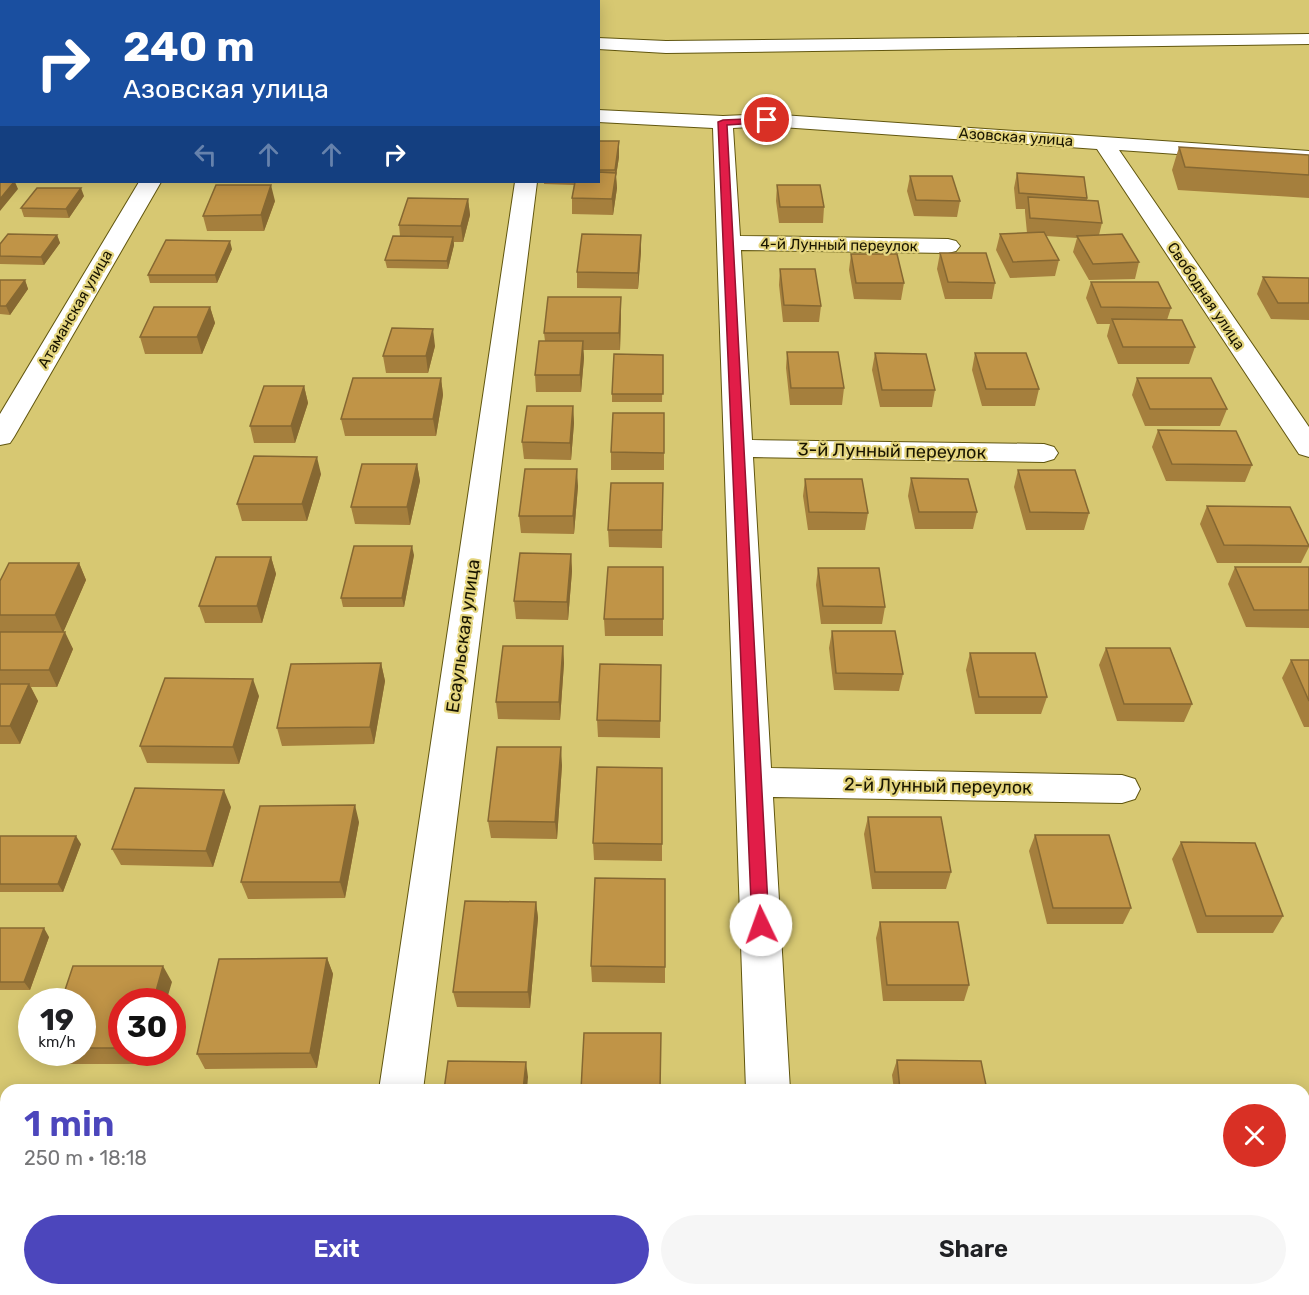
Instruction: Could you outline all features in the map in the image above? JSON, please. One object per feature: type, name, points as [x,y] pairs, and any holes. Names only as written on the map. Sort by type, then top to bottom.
[{"type":"street","points":[[600,43],[666,47],[1309,39]]},
{"type":"street","name":"Азовская улица","points":[[600,117],[723,122],[767,120],[1309,157]]},
{"type":"street","points":[[723,122],[768,1084]]},
{"type":"street","name":"Свободная улица","points":[[1104,144],[1309,448]]},
{"type":"street","name":"Атаманская улица","points":[[0,437],[149,183]]},
{"type":"street","name":"Есаульская улица","points":[[402,1084],[526,183]]},
{"type":"street","name":"4-й Лунный переулок","points":[[730,243],[948,246]]},
{"type":"street","name":"3-й Лунный переулок","points":[[739,448],[1044,453]]},
{"type":"street","name":"2-й Лунный переулок","points":[[754,782],[1122,789]]},
{"type":"building","points":[[600,141],[619,141],[615,170],[600,170]]},
{"type":"building","points":[[1179,147],[1309,155],[1309,175],[1185,167]]},
{"type":"building","points":[[600,172],[616,173],[612,199],[572,198],[575,183],[600,183]]},
{"type":"building","points":[[1017,173],[1084,177],[1087,198],[1019,193]]},
{"type":"building","points":[[910,176],[952,176],[960,201],[916,200]]},
{"type":"building","points":[[0,183],[13,183],[0,199]]},
{"type":"building","points":[[216,185],[271,185],[261,215],[203,216]]},
{"type":"building","points":[[777,185],[820,185],[824,207],[780,207]]},
{"type":"building","points":[[37,188],[81,188],[66,209],[21,208]]},
{"type":"building","points":[[1028,197],[1098,201],[1102,223],[1030,218]]},
{"type":"building","points":[[408,198],[468,199],[461,226],[399,225]]},
{"type":"building","points":[[1044,232],[1059,260],[1013,262],[1000,234]]},
{"type":"building","points":[[8,234],[57,235],[41,257],[0,256],[0,244]]},
{"type":"building","points":[[582,234],[641,235],[638,273],[577,272]]},
{"type":"building","points":[[1122,234],[1139,262],[1093,264],[1077,236]]},
{"type":"building","points":[[393,236],[453,237],[447,261],[385,260]]},
{"type":"building","points":[[166,240],[230,241],[215,275],[148,275]]},
{"type":"building","points":[[940,253],[986,253],[995,283],[948,282]]},
{"type":"building","points":[[851,254],[897,254],[904,283],[856,283]]},
{"type":"building","points":[[780,269],[815,269],[821,306],[784,305]]},
{"type":"building","points":[[1263,277],[1309,278],[1309,303],[1278,303]]},
{"type":"building","points":[[0,280],[25,280],[6,306],[0,306]]},
{"type":"building","points":[[1091,282],[1158,282],[1171,308],[1101,307]]},
{"type":"building","points":[[548,297],[621,297],[619,333],[544,333]]},
{"type":"building","points":[[154,307],[210,307],[197,337],[140,337]]},
{"type":"building","points":[[1112,319],[1182,320],[1195,347],[1123,347]]},
{"type":"building","points":[[392,328],[433,329],[426,356],[383,356]]},
{"type":"building","points":[[539,341],[583,341],[580,375],[535,375]]},
{"type":"building","points":[[787,352],[838,352],[844,388],[791,388]]},
{"type":"building","points":[[875,353],[926,354],[935,390],[882,390]]},
{"type":"building","points":[[975,353],[1026,353],[1039,389],[986,389]]},
{"type":"building","points":[[614,354],[663,355],[663,394],[612,394]]},
{"type":"building","points":[[353,378],[441,378],[433,419],[341,419]]},
{"type":"building","points":[[1137,378],[1211,378],[1227,409],[1150,409]]},
{"type":"building","points":[[264,386],[304,386],[291,426],[250,426]]},
{"type":"building","points":[[527,406],[573,406],[570,443],[522,442]]},
{"type":"building","points":[[613,413],[664,413],[664,453],[611,452]]},
{"type":"building","points":[[1158,430],[1236,431],[1252,465],[1172,464]]},
{"type":"building","points":[[254,456],[317,457],[302,504],[237,504]]},
{"type":"building","points":[[362,464],[417,464],[407,507],[351,507]]},
{"type":"building","points":[[525,469],[577,469],[573,516],[519,516]]},
{"type":"building","points":[[1018,470],[1075,470],[1089,513],[1030,512]]},
{"type":"building","points":[[911,478],[968,479],[977,512],[919,512]]},
{"type":"building","points":[[805,479],[862,479],[868,513],[809,512]]},
{"type":"building","points":[[611,483],[663,483],[662,530],[608,530]]},
{"type":"building","points":[[1207,506],[1290,507],[1309,546],[1224,545]]},
{"type":"building","points":[[354,546],[412,546],[402,598],[341,598]]},
{"type":"building","points":[[520,553],[571,554],[567,602],[514,601]]},
{"type":"building","points":[[216,557],[271,557],[257,606],[199,606]]},
{"type":"building","points":[[9,563],[79,563],[55,615],[0,615],[0,581]]},
{"type":"building","points":[[608,567],[663,567],[663,619],[604,619]]},
{"type":"building","points":[[1235,567],[1309,567],[1309,610],[1254,610]]},
{"type":"building","points":[[818,568],[879,568],[885,607],[823,606]]},
{"type":"building","points":[[832,631],[895,631],[903,674],[836,673]]},
{"type":"building","points":[[0,632],[65,632],[49,670],[0,670]]},
{"type":"building","points":[[503,646],[563,646],[559,702],[496,702]]},
{"type":"building","points":[[1106,648],[1170,648],[1192,704],[1124,704]]},
{"type":"building","points":[[970,653],[1035,653],[1047,697],[979,697]]},
{"type":"building","points":[[1291,660],[1309,660],[1309,701]]},
{"type":"building","points":[[381,663],[370,727],[277,728],[291,664]]},
{"type":"building","points":[[600,664],[661,665],[660,721],[597,720]]},
{"type":"building","points":[[165,678],[253,679],[233,747],[140,746]]},
{"type":"building","points":[[0,684],[29,684],[10,726],[0,726]]},
{"type":"building","points":[[497,747],[561,747],[555,822],[488,821]]},
{"type":"building","points":[[597,767],[662,768],[662,844],[593,843]]},
{"type":"building","points":[[135,788],[224,790],[206,851],[112,849]]},
{"type":"building","points":[[355,805],[340,882],[241,882],[260,806]]},
{"type":"building","points":[[868,817],[941,817],[951,872],[875,872]]},
{"type":"building","points":[[1035,835],[1109,835],[1131,908],[1053,908]]},
{"type":"building","points":[[0,836],[76,836],[58,884],[0,884]]},
{"type":"building","points":[[1181,842],[1255,843],[1283,916],[1206,916]]},
{"type":"building","points":[[595,878],[665,879],[665,967],[591,966]]},
{"type":"building","points":[[465,901],[536,902],[528,992],[453,992]]},
{"type":"building","points":[[880,922],[958,922],[969,985],[887,985]]},
{"type":"building","points":[[0,928],[44,928],[24,982],[0,982]]},
{"type":"building","points":[[327,958],[310,1053],[197,1054],[219,959]]},
{"type":"building","points":[[73,966],[163,966],[157,988],[108,988],[108,1048],[96,1048],[96,988],[66,988]]},
{"type":"building","points":[[584,1033],[661,1033],[660,1084],[581,1084]]},
{"type":"building","points":[[897,1060],[981,1061],[986,1084],[899,1084]]},
{"type":"building","points":[[448,1061],[526,1062],[524,1084],[445,1084]]},
{"type":"route","points":[[761,925],[723,122],[767,120]]}]
